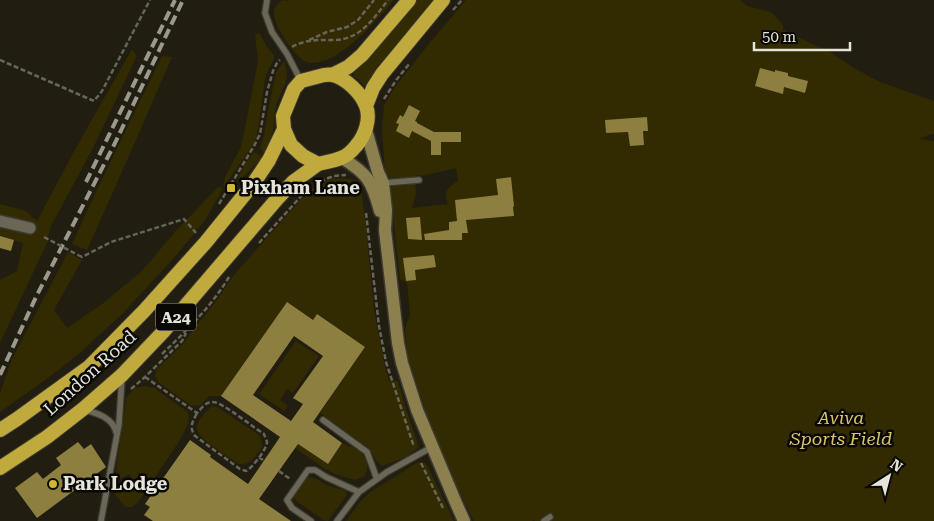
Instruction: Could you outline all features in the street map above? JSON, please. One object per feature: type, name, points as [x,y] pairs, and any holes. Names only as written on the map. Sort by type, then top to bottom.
[{"type":"highway","points":[[332,75],[347,82],[357,91],[366,106],[368,115],[366,130],[360,142],[342,158],[318,164],[303,156],[291,145],[284,129],[283,116],[294,89],[301,81],[315,76],[332,75],[348,67],[362,55],[409,0]]},
{"type":"highway","points":[[366,106],[373,88],[382,74],[443,0]]},
{"type":"highway","name":"London Road","points":[[0,430],[89,366],[144,311],[206,242],[252,184],[269,160],[284,129]]},
{"type":"highway","name":"London Road","points":[[0,468],[47,437],[122,375],[163,332],[293,182],[318,164]]},
{"type":"main road","points":[[366,130],[383,183],[386,230],[398,343],[402,363],[417,410],[464,521]]},
{"type":"main road","points":[[342,158],[364,174],[372,185],[386,230]]},
{"type":"street","points":[[0,221],[30,228]]},
{"type":"lane","points":[[267,0],[265,13],[272,32],[287,54],[301,81]]},
{"type":"lane","points":[[383,183],[419,180]]},
{"type":"lane","points":[[101,521],[119,424],[122,375]]},
{"type":"lane","points":[[83,409],[100,414],[108,420],[115,428],[117,437]]},
{"type":"lane","points":[[323,420],[367,452],[377,479]]},
{"type":"lane","points":[[337,521],[359,492],[432,446]]},
{"type":"lane","points":[[311,521],[292,508],[287,500],[308,470],[315,470],[359,492]]},
{"type":"path","points":[[0,60],[94,101],[102,91],[150,0]]},
{"type":"path","points":[[217,206],[260,134],[267,92],[277,63],[292,47],[327,32],[347,27],[358,20],[374,0]]},
{"type":"path","points":[[306,41],[321,39],[340,40],[352,36],[368,24],[388,0]]},
{"type":"path","points":[[450,14],[462,0]]},
{"type":"path","points":[[382,101],[414,58]]},
{"type":"path","points":[[257,245],[303,194]]},
{"type":"path","points":[[44,237],[82,257],[111,242],[184,219],[197,234],[202,228]]},
{"type":"path","points":[[188,329],[209,307],[230,274]]},
{"type":"path","points":[[145,377],[197,413]]},
{"type":"path","points":[[213,402],[222,405],[264,434],[267,441],[266,448],[251,468],[246,471],[240,469],[195,436],[191,430],[197,413],[206,404],[213,402]]},
{"type":"path","points":[[417,455],[446,514]]},
{"type":"path","points":[[259,458],[264,461]]},
{"type":"path","points":[[279,471],[298,484]]},
{"type":"green space","points":[[282,0],[394,0],[368,29],[345,49],[321,62],[310,63],[293,50],[277,26],[274,11]]},
{"type":"green space","points":[[417,0],[434,0],[388,55],[366,85],[363,85],[353,76],[354,73]]},
{"type":"green space","name":"Aviva Sports Field","points":[[466,0],[740,0],[747,6],[771,12],[783,25],[783,30],[830,52],[880,82],[934,101],[934,134],[920,139],[934,141],[934,521],[474,521],[443,460],[407,354],[405,329],[410,315],[407,283],[400,279],[390,191],[392,186],[390,178],[385,174],[382,128],[384,105],[395,87]],"holes":[[[456,168],[458,181],[447,190],[448,204],[412,208],[416,194],[415,176]]]},
{"type":"green space","points":[[260,33],[267,47],[274,55],[274,59],[265,79],[257,135],[253,145],[223,188],[225,177],[241,147],[258,61],[255,34]]},
{"type":"green space","points":[[132,49],[137,56],[93,148],[50,228],[47,243],[0,343],[0,280],[17,271],[23,243],[0,236],[0,204],[26,211],[37,221]]},
{"type":"green space","points":[[162,56],[172,57],[87,250],[72,244],[100,183]]},
{"type":"green space","points":[[284,61],[287,73],[286,83],[275,109],[273,130],[264,153],[260,148],[276,72]]},
{"type":"green space","points":[[254,152],[262,156],[260,160],[240,180],[238,178],[245,164]]},
{"type":"green space","points":[[333,178],[351,179],[357,182],[361,189],[374,310],[384,362],[389,381],[398,381],[419,447],[406,457],[382,466],[369,448],[320,413],[365,347],[317,314],[313,320],[286,303],[221,396],[209,396],[201,405],[192,406],[159,383],[155,376],[156,370],[183,344],[234,275],[302,198],[318,184]]},
{"type":"green space","points":[[218,187],[223,188],[206,219],[173,259],[123,313],[81,352],[0,412],[0,393],[12,359],[68,252],[82,260],[54,310],[67,328],[102,304],[142,271],[174,233]]},
{"type":"green space","points":[[296,341],[319,356],[293,393],[287,389],[280,400],[288,406],[284,411],[259,394]]},
{"type":"green space","points":[[144,386],[154,388],[188,412],[189,418],[180,440],[139,501],[132,507],[125,507],[115,494],[116,488],[132,479],[129,474],[119,479],[116,471],[126,398],[135,388]]},
{"type":"green space","points":[[212,406],[217,407],[259,435],[263,446],[250,462],[239,464],[210,444],[198,432],[197,425],[199,421]]},
{"type":"green space","points":[[342,443],[359,450],[367,459],[365,476],[355,480],[335,474],[295,448],[298,444],[328,464]]},
{"type":"green space","points":[[418,462],[426,463],[454,521],[346,521],[370,492]]},
{"type":"green space","points":[[309,477],[346,491],[347,495],[328,521],[323,520],[295,500],[294,496],[304,480]]},
{"type":"building","points":[[760,68],[788,73],[788,76],[808,81],[805,93],[784,87],[783,94],[755,86]]},
{"type":"building","points":[[409,105],[420,111],[415,121],[417,123],[434,132],[461,132],[461,142],[441,142],[441,155],[431,155],[431,141],[412,131],[409,138],[396,131],[399,124],[396,123],[400,115],[403,117]]},
{"type":"building","points":[[647,117],[648,131],[643,131],[644,145],[630,146],[628,132],[606,133],[605,120]]},
{"type":"building","points":[[511,177],[514,216],[466,220],[468,233],[462,233],[462,240],[425,240],[424,234],[449,230],[449,222],[457,221],[455,200],[498,195],[496,179]]},
{"type":"building","points":[[420,217],[422,240],[408,239],[406,218]]},
{"type":"building","points":[[0,236],[14,240],[11,251],[0,248]]},
{"type":"building","points":[[434,255],[436,267],[415,270],[416,280],[406,281],[403,258]]},
{"type":"building","points":[[287,302],[313,320],[317,314],[365,347],[313,422],[342,443],[328,464],[298,444],[259,499],[291,521],[153,521],[144,515],[150,507],[145,504],[190,440],[248,484],[280,437],[221,396]],"holes":[[[294,336],[323,356],[293,398],[303,404],[291,421],[253,395]]]},
{"type":"building","name":"Park Lodge","points":[[78,442],[84,449],[91,444],[106,467],[37,518],[15,488],[37,472],[43,479],[61,465],[56,458]]},
{"type":"railway","points":[[86,182],[175,0]]},
{"type":"railway","points":[[0,375],[36,297],[115,143],[183,0]]},
{"type":"place","name":"Pixham Lane","points":[[231,188]]},
{"type":"place","name":"Park Lodge","points":[[53,484]]}]
